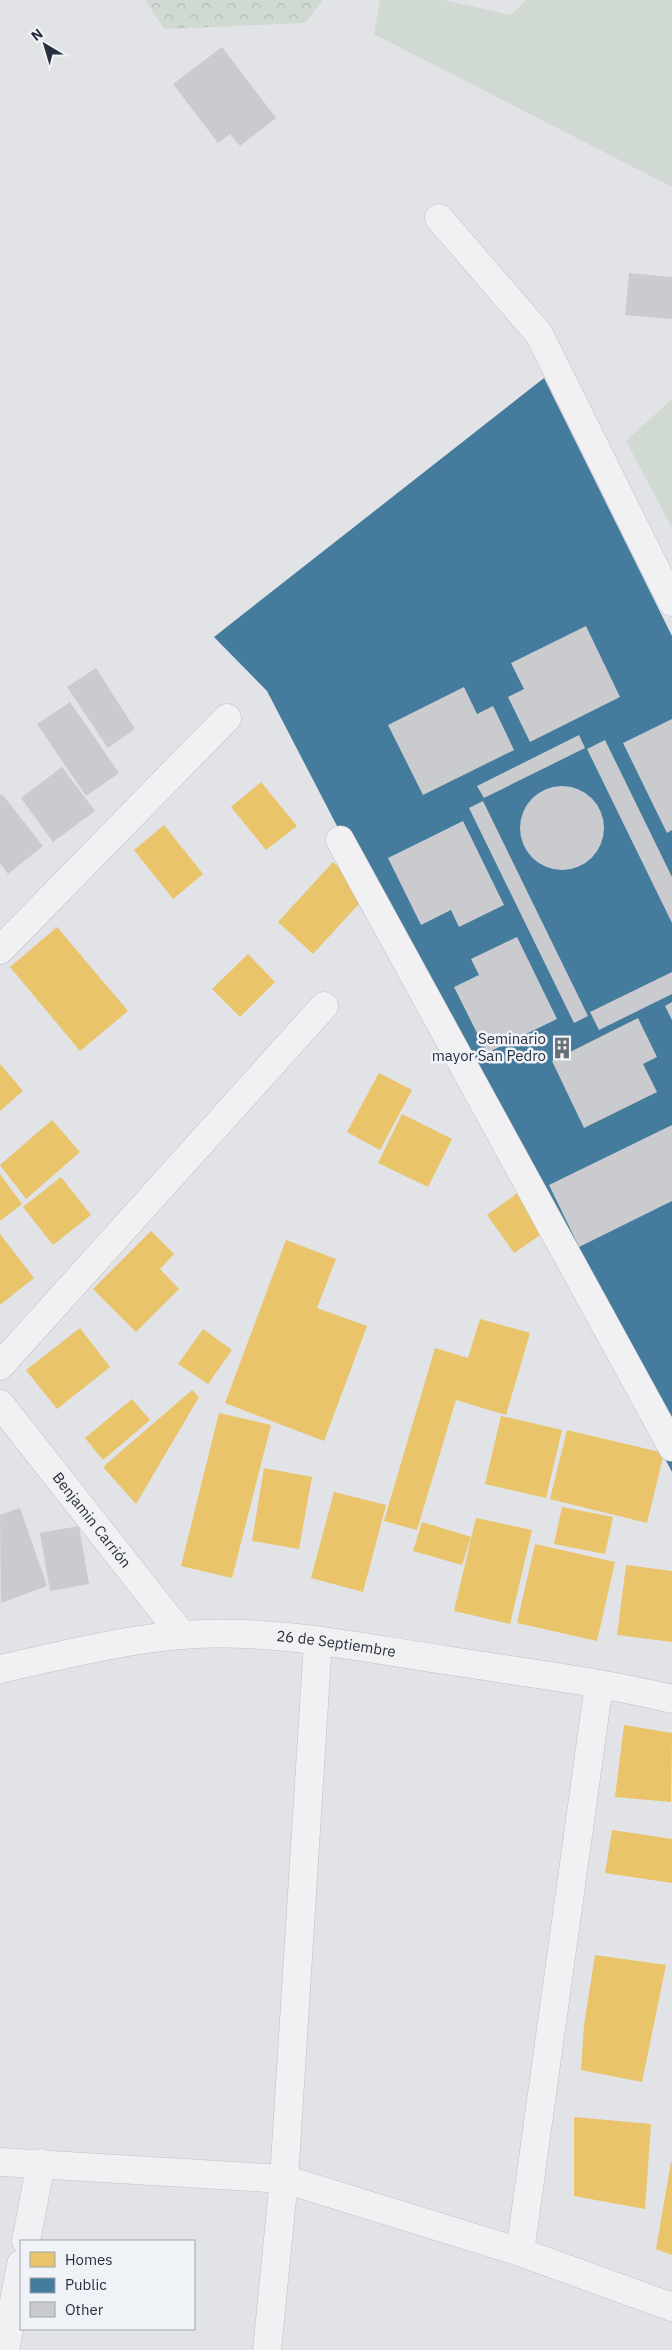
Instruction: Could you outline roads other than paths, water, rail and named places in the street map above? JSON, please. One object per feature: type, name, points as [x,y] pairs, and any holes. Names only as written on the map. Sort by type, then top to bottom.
[{"type":"street","points":[[438,218],[539,334],[672,602]]},
{"type":"street","points":[[0,950],[227,718]]},
{"type":"street","points":[[340,840],[672,1447]]},
{"type":"street","points":[[0,1366],[324,1006]]},
{"type":"street","name":"Benjamin Carrión","points":[[0,1404],[182,1635]]},
{"type":"street","name":"26 de Septiembre","points":[[0,1669],[116,1644],[182,1635],[230,1634],[318,1641],[599,1684],[672,1699]]},
{"type":"street","points":[[267,2350],[284,2179],[318,1641]]},
{"type":"street","points":[[520,2252],[599,1684]]},
{"type":"street","points":[[0,2162],[284,2179],[520,2252],[672,2307]]},
{"type":"street","points":[[26,2240],[40,2163]]},
{"type":"street","points":[[5,2350],[20,2269]]},
{"type":"place","name":"Seminario mayor San Pedro","points":[[562,1048]]}]
